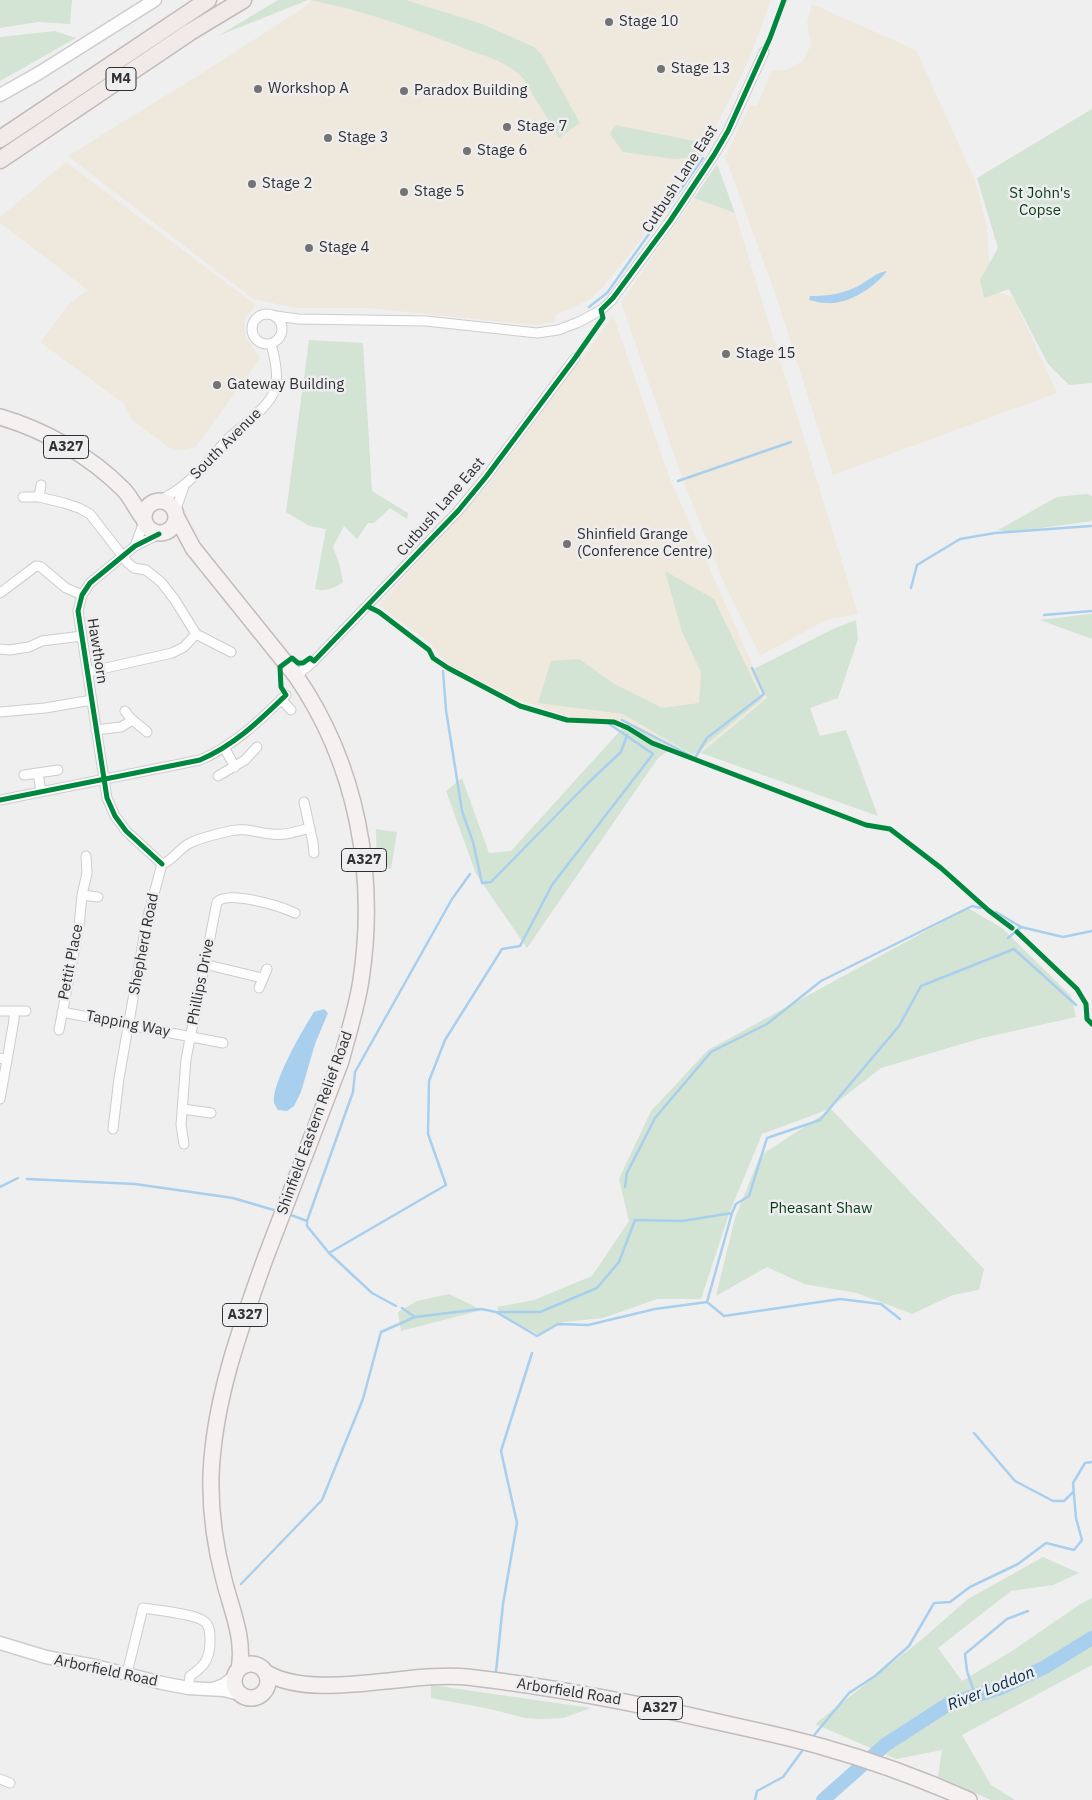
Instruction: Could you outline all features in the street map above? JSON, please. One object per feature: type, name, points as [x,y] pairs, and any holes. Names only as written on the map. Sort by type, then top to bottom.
[{"type":"highway","name":"M4","points":[[0,140],[208,0]]},
{"type":"highway","name":"M4","points":[[0,160],[190,32],[243,0]]},
{"type":"main road","points":[[0,95],[39,73],[155,0]]},
{"type":"main road","name":"A327","points":[[0,417],[25,425],[58,442],[90,463],[124,490],[144,520]]},
{"type":"main road","name":"A327","points":[[124,490],[158,501]]},
{"type":"main road","points":[[158,501],[169,504],[176,514],[173,527],[161,534],[150,530],[144,520],[144,513],[148,505],[158,501]]},
{"type":"main road","name":"Shinfield Eastern Relief Road","points":[[176,514],[192,548],[296,676],[328,731],[341,762],[353,802],[362,840],[366,876],[364,949],[358,995],[340,1061],[240,1332],[222,1395],[215,1430],[211,1476],[214,1525],[222,1574],[241,1646],[237,1673]]},
{"type":"main road","name":"Shinfield Eastern Relief Road","points":[[161,534],[172,536],[192,548]]},
{"type":"main road","name":"Arborfield Road","points":[[0,1644],[46,1658],[95,1666],[188,1688],[213,1689],[239,1694]]},
{"type":"main road","name":"Shinfield Eastern Relief Road","points":[[241,1646],[260,1668]]},
{"type":"main road","points":[[213,1689],[224,1685],[244,1666],[260,1668],[268,1682],[265,1690]]},
{"type":"main road","name":"Arborfield Road","points":[[260,1668],[284,1681],[296,1683],[346,1684],[426,1676],[464,1677],[634,1703],[823,1747],[921,1780],[969,1800]]},
{"type":"main road","name":"A327","points":[[237,1673],[234,1685],[239,1694],[253,1698],[258,1697],[265,1690]]},
{"type":"main road","name":"Arborfield Road","points":[[265,1690],[278,1684],[296,1683]]},
{"type":"street","name":"Cutbush Lane East","points":[[276,316],[418,321],[537,333],[558,330],[579,322],[601,310],[613,298],[707,167],[728,131],[764,52]]},
{"type":"street","points":[[283,330],[276,316],[266,314],[257,318],[253,325],[256,339],[263,343],[271,344],[279,339],[283,330],[298,318]]},
{"type":"street","name":"South Avenue","points":[[158,501],[184,486],[226,440],[262,410],[269,401],[275,390],[276,378],[276,364],[271,344]]},
{"type":"street","name":"Cutbush Lane East","points":[[296,676],[314,662],[458,511],[486,477],[575,358]]},
{"type":"street","points":[[39,497],[41,485]]},
{"type":"street","name":"South Avenue","points":[[176,514],[184,486]]},
{"type":"street","points":[[24,497],[39,497],[79,508],[90,514],[105,536],[128,563],[134,568],[146,570],[161,582],[175,600],[196,634],[230,652]]},
{"type":"street","points":[[135,546],[144,520]]},
{"type":"street","points":[[0,593],[36,566],[40,567],[66,588],[82,595],[90,583],[135,546],[161,534]]},
{"type":"street","name":"Hawthorn","points":[[82,595],[78,611],[103,780]]},
{"type":"street","points":[[88,672],[172,653],[184,647],[196,634]]},
{"type":"street","points":[[0,649],[9,650],[29,647],[42,641],[82,636]]},
{"type":"street","points":[[0,800],[200,760],[225,749],[251,729],[284,697],[291,710]]},
{"type":"street","points":[[0,712],[35,709],[92,700]]},
{"type":"street","points":[[125,711],[131,721],[140,724],[147,732]]},
{"type":"street","points":[[96,730],[121,727],[131,721]]},
{"type":"street","points":[[218,776],[245,760],[257,747]]},
{"type":"street","points":[[225,749],[235,767]]},
{"type":"street","points":[[24,775],[58,770]]},
{"type":"street","points":[[38,773],[41,792]]},
{"type":"street","points":[[103,780],[114,816],[126,831],[162,864],[190,843],[233,830],[247,829],[272,834],[283,834],[310,828]]},
{"type":"street","points":[[304,802],[314,853]]},
{"type":"street","name":"Pettit Place","points":[[59,1030],[79,926],[88,864],[86,856]]},
{"type":"street","name":"Shepherd Road","points":[[113,1129],[119,1078],[149,911],[162,864]]},
{"type":"street","points":[[82,895],[98,897]]},
{"type":"street","name":"Phillips Drive","points":[[184,1144],[181,1125],[186,1059],[204,964],[216,908],[220,899],[225,897],[270,904],[294,913]]},
{"type":"street","points":[[204,964],[262,978]]},
{"type":"street","points":[[258,988],[267,969]]},
{"type":"street","points":[[0,1011],[26,1011]]},
{"type":"street","points":[[0,1099],[3,1059],[14,1020],[14,1011]]},
{"type":"street","name":"Tapping Way","points":[[62,1012],[223,1043]]},
{"type":"street","points":[[183,1109],[211,1112]]},
{"type":"street","points":[[128,1673],[143,1608],[194,1617],[205,1622],[210,1632],[209,1649],[204,1666],[190,1676],[188,1688]]},
{"type":"street","points":[[0,1779],[10,1783]]},
{"type":"shaded area","points":[[313,0],[771,0],[748,62],[698,162],[641,240],[603,287],[589,300],[556,315],[554,322],[535,325],[368,308],[297,308],[253,299],[68,156],[215,65]]},
{"type":"shaded area","points":[[812,4],[916,50],[974,178],[986,222],[989,259],[1001,293],[1013,297],[1057,393],[833,475],[776,296],[725,156],[750,105],[757,106],[772,70],[786,70],[803,61],[811,45],[807,23]]},
{"type":"shaded area","points":[[66,162],[256,305],[244,320],[246,338],[260,358],[196,447],[174,451],[131,419],[124,404],[40,342],[69,304],[88,290],[0,223],[0,217]]},
{"type":"shaded area","points":[[694,198],[735,213],[858,614],[826,620],[760,656],[724,583],[681,475],[621,302]]},
{"type":"shaded area","name":"Shinfield Grange (Conference Centre)","points":[[613,315],[670,479],[767,698],[701,753],[671,749],[628,722],[567,716],[514,698],[446,663],[430,643],[379,605],[490,483]]},
{"type":"green space","points":[[0,0],[72,0],[70,24],[38,22],[0,28]]},
{"type":"green space","points":[[278,0],[308,0],[218,36]]},
{"type":"green space","points":[[310,0],[406,0],[482,24],[534,47],[542,55],[580,123],[559,138],[523,78],[517,72],[496,60],[389,21],[350,9]]},
{"type":"green space","points":[[55,31],[76,38],[0,81],[0,37]]},
{"type":"green space","name":"St John's Copse","points":[[1092,109],[1092,383],[1069,385],[1048,364],[1009,289],[984,298],[980,280],[998,248],[977,178]]},
{"type":"green space","points":[[615,125],[694,141],[709,146],[702,156],[674,159],[623,152],[610,134]]},
{"type":"green space","points":[[717,164],[735,213],[694,198]]},
{"type":"green space","points":[[309,340],[363,343],[372,491],[408,513],[407,519],[390,508],[374,523],[368,523],[357,539],[344,526],[333,547],[340,566],[343,582],[326,590],[315,589],[326,529],[309,526],[286,512]]},
{"type":"green space","points":[[1087,494],[1092,496],[1092,521],[1012,532],[998,530],[1057,497]]},
{"type":"green space","points":[[665,571],[714,599],[762,699],[693,755],[623,714],[538,703],[551,661],[579,659],[616,685],[662,708],[699,703],[701,672],[682,632]]},
{"type":"green space","points":[[1090,614],[1092,614],[1092,639],[1040,620]]},
{"type":"green space","points":[[856,620],[858,639],[838,698],[810,708],[820,736],[846,730],[878,816],[701,753],[767,698],[754,669],[833,629]]},
{"type":"green space","points":[[628,722],[671,749],[658,758],[527,948],[476,874],[446,791],[462,778],[489,853],[511,851]]},
{"type":"green space","points":[[376,829],[397,832],[391,869],[377,865]]},
{"type":"green space","points":[[968,908],[1002,928],[1071,996],[1076,1017],[982,1038],[881,1068],[827,1110],[762,1134],[729,1214],[701,1299],[657,1299],[603,1318],[564,1322],[538,1334],[501,1316],[497,1307],[534,1300],[592,1276],[629,1221],[619,1179],[651,1111],[708,1050]]},
{"type":"green space","name":"Pheasant Shaw","points":[[831,1109],[984,1269],[979,1290],[953,1295],[912,1314],[857,1293],[804,1284],[767,1267],[716,1296],[735,1218],[760,1156]]},
{"type":"green space","points":[[449,1294],[482,1310],[401,1331],[398,1312],[417,1301]]},
{"type":"green space","points":[[1043,1557],[1079,1573],[1053,1585],[1011,1591],[938,1648],[962,1681],[1012,1651],[1092,1598],[1092,1665],[962,1735],[991,1785],[1015,1800],[991,1800],[938,1777],[942,1750],[896,1759],[815,1724],[920,1641],[968,1599]]},
{"type":"green space","points":[[431,1685],[591,1708],[563,1718],[525,1718],[490,1709],[431,1698]]},
{"type":"water","points":[[887,271],[868,289],[843,301],[823,303],[809,300],[810,296],[848,291]]},
{"type":"water","points":[[324,1009],[328,1013],[315,1044],[301,1092],[294,1106],[287,1111],[278,1110],[274,1103],[274,1094],[282,1070],[314,1012]]},
{"type":"waterway","points":[[589,307],[607,293],[703,158]]},
{"type":"waterway","points":[[678,481],[791,442]]},
{"type":"waterway","points":[[911,588],[917,565],[960,539],[995,533],[1091,526]]},
{"type":"waterway","points":[[1044,615],[1092,611]]},
{"type":"waterway","points":[[622,720],[695,758],[707,738],[764,694],[752,668]]},
{"type":"waterway","points":[[443,671],[446,710],[462,811],[473,842],[482,883],[491,882],[621,752],[627,735]]},
{"type":"waterway","points":[[396,1306],[372,1293],[329,1253],[446,1185],[428,1134],[429,1081],[445,1040],[502,949],[520,946],[552,885],[653,754],[608,723]]},
{"type":"waterway","points":[[307,1221],[353,1092],[355,1072],[452,899],[470,874]]},
{"type":"waterway","points":[[625,1187],[627,1173],[655,1118],[711,1052],[767,1024],[821,981],[972,906],[981,908]]},
{"type":"waterway","points":[[996,912],[1021,927],[1063,937],[1092,931]]},
{"type":"waterway","points":[[1008,938],[1021,927]]},
{"type":"waterway","points":[[707,1302],[732,1213],[736,1204],[749,1196],[767,1138],[820,1120],[899,1026],[921,986],[1014,949],[1076,1005]]},
{"type":"waterway","points":[[0,1187],[18,1178]]},
{"type":"waterway","points":[[27,1179],[135,1184],[233,1198],[277,1211]]},
{"type":"waterway","points":[[498,1312],[540,1312],[597,1288],[619,1262],[635,1220],[682,1221],[732,1213]]},
{"type":"waterway","points":[[291,1215],[307,1221],[307,1226],[329,1253]]},
{"type":"waterway","points":[[241,1584],[322,1500],[363,1399],[381,1332],[415,1317],[481,1309],[496,1312],[537,1336],[558,1324],[588,1325],[655,1309],[707,1302],[724,1316],[840,1299],[881,1304],[900,1319]]},
{"type":"waterway","points":[[402,1308],[415,1317]]},
{"type":"waterway","points":[[496,1672],[503,1604],[517,1523],[501,1451],[532,1353]]},
{"type":"waterway","points":[[974,1433],[1015,1481],[1053,1501],[1064,1501],[1073,1492]]},
{"type":"waterway","points":[[811,1739],[849,1693],[875,1676],[909,1646],[934,1603],[950,1602],[970,1587],[1018,1564],[1046,1543],[1074,1550],[1082,1540],[1076,1518],[1073,1483],[1085,1463],[1092,1462]]},
{"type":"waterway","points":[[975,1695],[967,1671],[965,1654],[1007,1619],[1028,1611]]},
{"type":"waterway","name":"River Loddon","points":[[823,1800],[885,1745],[950,1703],[1001,1688],[1045,1667],[1092,1638]]},
{"type":"waterway","points":[[755,1800],[757,1791],[783,1777],[805,1747]]},
{"type":"cycle path","points":[[0,800],[200,760],[235,740],[286,695],[281,687],[280,667],[292,658],[298,663],[303,663],[310,658],[314,661],[458,511],[486,477],[575,358],[603,318],[601,310],[613,298],[670,221],[714,155],[728,131],[770,38],[784,0]]},
{"type":"cycle path","points":[[159,534],[135,546],[90,583],[82,595],[78,611],[107,798],[115,816],[126,831],[162,864]]},
{"type":"cycle path","points":[[367,606],[379,612],[429,650],[433,658],[448,668],[520,706],[567,720],[614,722],[628,728],[652,743],[866,825],[890,829],[941,868],[988,910],[1012,928]]},
{"type":"cycle path","points":[[1017,932],[1077,989],[1086,1004],[1087,1019],[1092,1024]]},
{"type":"place","name":"Stage 10","points":[[609,22]]},
{"type":"place","name":"Stage 13","points":[[661,69]]},
{"type":"place","name":"Workshop A","points":[[258,89]]},
{"type":"place","name":"Paradox Building","points":[[404,91]]},
{"type":"place","name":"Stage 7","points":[[507,127]]},
{"type":"place","name":"Stage 3","points":[[328,138]]},
{"type":"place","name":"Stage 6","points":[[467,151]]},
{"type":"place","name":"Stage 2","points":[[252,184]]},
{"type":"place","name":"Stage 5","points":[[404,192]]},
{"type":"place","name":"Stage 4","points":[[309,248]]},
{"type":"place","name":"Stage 15","points":[[726,354]]},
{"type":"place","name":"Gateway Building","points":[[217,385]]},
{"type":"place","name":"Shinfield Grange (Conference Centre)","points":[[567,544]]}]
